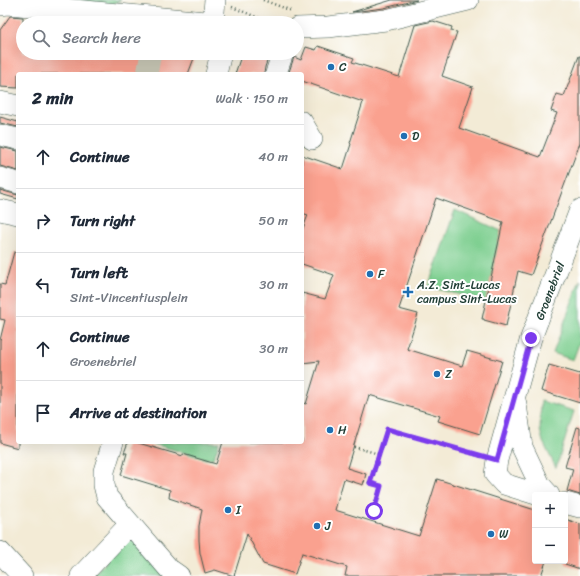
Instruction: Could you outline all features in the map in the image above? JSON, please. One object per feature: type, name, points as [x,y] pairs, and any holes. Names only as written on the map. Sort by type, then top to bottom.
[{"type":"street","points":[[213,16],[214,0]]},
{"type":"street","points":[[304,28],[328,28],[386,20],[468,0]]},
{"type":"street","points":[[0,5],[8,4],[121,16]]},
{"type":"street","points":[[216,72],[219,60]]},
{"type":"street","points":[[276,72],[281,60]]},
{"type":"street","points":[[0,102],[16,106]]},
{"type":"street","points":[[0,135],[16,139]]},
{"type":"street","points":[[0,178],[16,182]]},
{"type":"street","points":[[0,210],[16,214]]},
{"type":"street","name":"Groenebriel","points":[[497,460],[531,338],[580,210]]},
{"type":"street","points":[[515,396],[522,447],[540,485],[546,492]]},
{"type":"street","points":[[112,444],[104,471],[104,484],[107,497],[169,569],[179,576]]},
{"type":"street","points":[[497,460],[496,474],[504,484],[532,493]]},
{"type":"street","points":[[568,504],[580,508]]},
{"type":"street","points":[[81,576],[130,524]]},
{"type":"street","points":[[0,552],[22,576]]},
{"type":"path","points":[[214,0],[254,16]]},
{"type":"path","points":[[370,483],[387,429],[497,460]]},
{"type":"path","points":[[354,447],[379,454]]},
{"type":"path","points":[[364,481],[381,486],[374,511],[376,512]]},
{"type":"green space","points":[[51,0],[121,0],[109,6]]},
{"type":"green space","points":[[455,210],[501,231],[486,301],[428,287]]},
{"type":"green space","points":[[580,280],[580,341],[573,360],[553,353]]},
{"type":"green space","points":[[541,401],[574,411],[556,468],[543,442],[540,430]]},
{"type":"green space","points":[[154,444],[218,444],[213,458],[206,459]]},
{"type":"green space","points":[[130,535],[167,576],[92,576]]},
{"type":"building","points":[[392,0],[417,0],[384,8],[352,12]]},
{"type":"building","points":[[10,16],[16,16],[16,60],[193,60],[189,72],[16,72],[16,88],[0,87],[0,30]]},
{"type":"building","points":[[433,21],[452,27],[451,31],[457,32],[442,76],[473,87],[459,128],[540,157],[557,113],[551,111],[557,94],[564,96],[580,56],[580,143],[531,275],[518,271],[506,326],[482,319],[503,222],[436,198],[399,309],[418,314],[407,349],[462,366],[467,351],[502,361],[480,434],[438,421],[440,416],[369,395],[347,468],[366,474],[363,485],[344,479],[335,510],[419,536],[437,479],[532,509],[532,564],[545,564],[541,576],[345,576],[347,567],[302,553],[295,574],[263,564],[247,534],[234,576],[215,570],[205,573],[200,553],[199,540],[199,526],[202,509],[169,498],[170,490],[121,475],[127,453],[124,453],[127,444],[142,444],[216,464],[222,444],[304,444],[304,404],[306,404],[319,361],[304,363],[304,294],[325,299],[334,275],[304,265],[304,226],[308,215],[304,214],[304,156],[343,169],[363,102],[304,82],[304,72],[289,72],[293,60],[304,60],[306,47],[316,50],[318,46],[354,58],[352,62],[399,77],[415,25]]},
{"type":"building","points":[[240,60],[268,60],[264,72],[236,72]]},
{"type":"building","points":[[0,117],[16,121],[16,127],[0,123]]},
{"type":"building","points":[[0,147],[16,151],[16,170],[0,166]]},
{"type":"building","points":[[0,190],[16,194],[16,198],[0,194]]},
{"type":"building","points":[[14,252],[16,252],[16,444],[18,444],[18,448],[0,443],[0,340],[5,320],[0,319],[0,284],[5,285]]},
{"type":"building","points":[[549,365],[580,374],[580,403],[541,391]]},
{"type":"building","points":[[577,427],[580,428],[580,495],[567,491],[573,469],[565,467]]},
{"type":"building","points":[[568,520],[580,524],[580,569],[565,564],[568,564]]},
{"type":"tunnel","points":[[147,72],[150,60]]},
{"type":"place","name":"C","points":[[331,67]]},
{"type":"place","name":"D","points":[[404,136]]},
{"type":"place","name":"F","points":[[370,274]]},
{"type":"place","name":"A.Z. Sint-Lucas campus Sint-Lucas","points":[[408,292]]},
{"type":"place","name":"Z","points":[[437,374]]},
{"type":"place","name":"H","points":[[330,430]]},
{"type":"place","name":"I","points":[[228,510]]},
{"type":"place","name":"J","points":[[317,526]]},
{"type":"place","name":"W","points":[[491,534]]},
{"type":"route","points":[[374,511],[381,486],[370,483],[387,429],[497,460],[531,338]]}]
